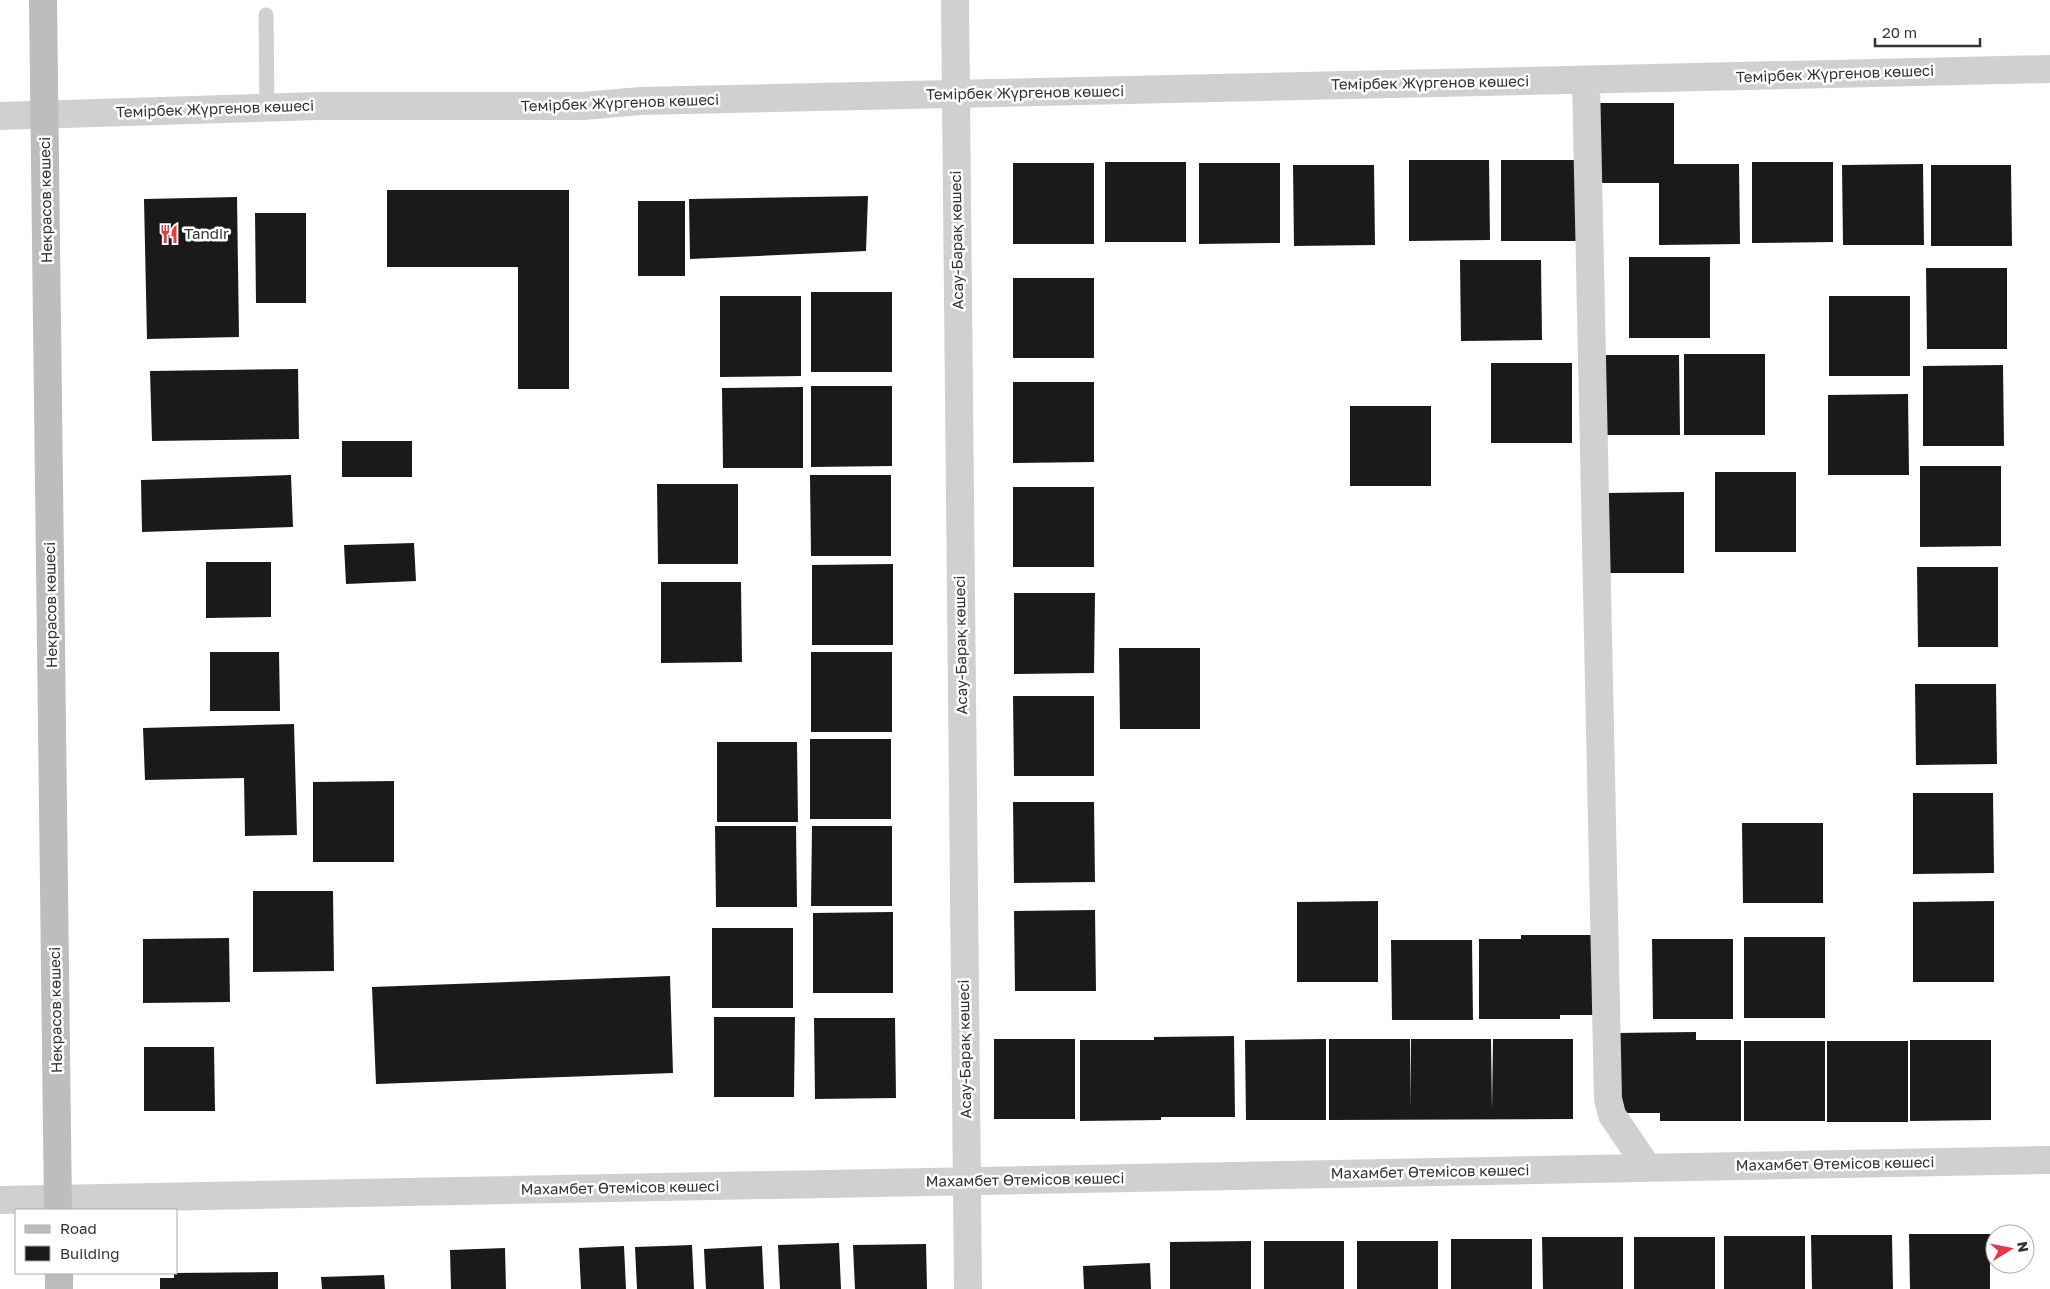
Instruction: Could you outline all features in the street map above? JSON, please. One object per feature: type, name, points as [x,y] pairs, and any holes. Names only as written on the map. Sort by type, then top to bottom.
[{"type":"main road","name":"Некрасов көшесі","points":[[43,0],[58,1205]]},
{"type":"main road","points":[[59,1274],[60,1289]]},
{"type":"street","name":"Асау-Барақ көшесі","points":[[955,0],[968,1289]]},
{"type":"street","name":"Темірбек Жүргенов көшесі","points":[[0,116],[318,106],[583,106],[640,101],[2050,69]]},
{"type":"street","points":[[1586,81],[1608,1099],[1612,1115],[1648,1168]]},
{"type":"street","name":"Махамбет Өтемісов көшесі","points":[[0,1200],[58,1205],[966,1181],[2050,1160]]},
{"type":"lane","points":[[266,14],[267,108]]},
{"type":"building","points":[[1593,103],[1674,103],[1674,164],[1739,164],[1740,244],[1659,245],[1659,183],[1593,183]]},
{"type":"building","points":[[1409,160],[1489,160],[1490,240],[1409,241]]},
{"type":"building","points":[[1501,160],[1582,160],[1582,241],[1501,241]]},
{"type":"building","points":[[1105,162],[1186,162],[1186,242],[1105,242]]},
{"type":"building","points":[[1752,162],[1833,162],[1833,242],[1752,243]]},
{"type":"building","points":[[1013,163],[1094,163],[1094,244],[1013,244]]},
{"type":"building","points":[[1199,163],[1280,163],[1280,243],[1199,244]]},
{"type":"building","points":[[1923,164],[1924,245],[1843,245],[1842,165]]},
{"type":"building","points":[[1293,165],[1374,165],[1375,245],[1294,246]]},
{"type":"building","points":[[1931,165],[2011,165],[2012,246],[1931,246]]},
{"type":"building","points":[[387,190],[569,190],[569,389],[518,389],[518,267],[387,267]]},
{"type":"building","points":[[868,196],[866,251],[690,259],[689,199]]},
{"type":"building","points":[[237,197],[239,337],[147,339],[144,199]]},
{"type":"building","points":[[638,201],[685,201],[685,276],[638,276]]},
{"type":"building","points":[[255,213],[306,213],[306,303],[256,303]]},
{"type":"building","points":[[1629,257],[1710,257],[1710,338],[1629,338]]},
{"type":"building","points":[[1460,260],[1541,260],[1542,340],[1461,341]]},
{"type":"building","points":[[1926,268],[2007,268],[2007,349],[1927,349]]},
{"type":"building","points":[[1013,278],[1094,278],[1094,358],[1013,358]]},
{"type":"building","points":[[811,292],[892,292],[892,372],[811,372]]},
{"type":"building","points":[[720,296],[801,296],[801,376],[720,377]]},
{"type":"building","points":[[1829,296],[1910,296],[1910,376],[1829,376]]},
{"type":"building","points":[[1684,354],[1765,354],[1765,435],[1684,435]]},
{"type":"building","points":[[1598,355],[1679,355],[1680,435],[1599,435]]},
{"type":"building","points":[[1491,363],[1572,363],[1572,443],[1491,443]]},
{"type":"building","points":[[2003,365],[2004,446],[1923,446],[1923,366]]},
{"type":"building","points":[[298,369],[299,439],[152,441],[150,371]]},
{"type":"building","points":[[1013,382],[1094,382],[1094,462],[1013,463]]},
{"type":"building","points":[[811,386],[892,386],[892,466],[811,467]]},
{"type":"building","points":[[803,387],[803,468],[723,468],[722,388]]},
{"type":"building","points":[[1908,394],[1909,475],[1828,475],[1828,395]]},
{"type":"building","points":[[1350,406],[1431,406],[1431,486],[1350,486]]},
{"type":"building","points":[[342,441],[412,441],[412,477],[342,477]]},
{"type":"building","points":[[1920,466],[2001,466],[2001,546],[1920,547]]},
{"type":"building","points":[[1715,472],[1796,472],[1796,552],[1715,552]]},
{"type":"building","points":[[291,475],[293,527],[142,532],[141,480]]},
{"type":"building","points":[[810,475],[891,475],[891,556],[811,556]]},
{"type":"building","points":[[657,484],[738,484],[738,564],[658,564]]},
{"type":"building","points":[[1013,487],[1094,487],[1094,567],[1013,567]]},
{"type":"building","points":[[1684,492],[1684,573],[1603,573],[1603,493]]},
{"type":"building","points":[[414,543],[416,581],[346,584],[344,545]]},
{"type":"building","points":[[206,562],[271,562],[271,617],[206,618]]},
{"type":"building","points":[[893,564],[893,645],[812,645],[812,565]]},
{"type":"building","points":[[1917,567],[1998,567],[1998,647],[1918,647]]},
{"type":"building","points":[[661,582],[741,582],[742,662],[661,663]]},
{"type":"building","points":[[1014,593],[1095,593],[1094,673],[1014,674]]},
{"type":"building","points":[[1119,648],[1200,648],[1200,729],[1120,729]]},
{"type":"building","points":[[210,652],[279,652],[280,711],[210,711]]},
{"type":"building","points":[[811,652],[892,652],[892,732],[811,732]]},
{"type":"building","points":[[1915,684],[1996,684],[1997,764],[1916,765]]},
{"type":"building","points":[[1013,696],[1094,696],[1094,776],[1014,776]]},
{"type":"building","points":[[294,724],[297,835],[245,836],[244,778],[145,780],[143,728]]},
{"type":"building","points":[[810,739],[891,739],[891,819],[810,819]]},
{"type":"building","points":[[717,742],[797,742],[798,822],[717,822]]},
{"type":"building","points":[[394,781],[394,862],[313,862],[313,782]]},
{"type":"building","points":[[1913,793],[1993,793],[1994,873],[1913,874]]},
{"type":"building","points":[[1013,802],[1094,802],[1095,882],[1014,883]]},
{"type":"building","points":[[1742,823],[1823,823],[1823,903],[1743,903]]},
{"type":"building","points":[[715,826],[796,826],[797,907],[716,907]]},
{"type":"building","points":[[812,826],[892,826],[892,906],[811,906]]},
{"type":"building","points":[[253,891],[333,891],[334,971],[253,972]]},
{"type":"building","points":[[1378,901],[1378,982],[1297,982],[1297,902]]},
{"type":"building","points":[[1994,901],[1994,982],[1913,982],[1913,902]]},
{"type":"building","points":[[1095,910],[1096,991],[1015,991],[1014,911]]},
{"type":"building","points":[[893,912],[893,993],[813,993],[813,913]]},
{"type":"building","points":[[712,928],[793,928],[793,1008],[712,1008]]},
{"type":"building","points":[[1521,935],[1602,935],[1603,1015],[1560,1015],[1560,1019],[1479,1019],[1479,939],[1521,939]]},
{"type":"building","points":[[1744,937],[1825,937],[1825,1018],[1744,1018]]},
{"type":"building","points":[[229,938],[230,1002],[143,1003],[143,939]]},
{"type":"building","points":[[1652,939],[1733,939],[1733,1019],[1653,1019]]},
{"type":"building","points":[[1391,940],[1472,940],[1473,1020],[1392,1020]]},
{"type":"building","points":[[670,976],[673,1073],[376,1084],[372,987]]},
{"type":"building","points":[[714,1017],[795,1017],[794,1097],[714,1097]]},
{"type":"building","points":[[814,1018],[895,1018],[896,1098],[815,1099]]},
{"type":"building","points":[[1696,1032],[1696,1040],[1741,1040],[1741,1121],[1660,1121],[1660,1113],[1615,1113],[1615,1033]]},
{"type":"building","points":[[1234,1036],[1235,1117],[1161,1117],[1161,1120],[1080,1121],[1080,1040],[1154,1040],[1154,1037]]},
{"type":"building","points":[[994,1039],[1075,1039],[1075,1119],[994,1119]]},
{"type":"building","points":[[1326,1039],[1326,1120],[1246,1120],[1245,1040]]},
{"type":"building","points":[[1329,1039],[1410,1039],[1411,1110],[1411,1039],[1491,1039],[1492,1110],[1493,1039],[1573,1039],[1573,1119],[1329,1120]]},
{"type":"building","points":[[1910,1040],[1991,1040],[1991,1120],[1910,1121]]},
{"type":"building","points":[[1744,1041],[1825,1041],[1825,1121],[1744,1121]]},
{"type":"building","points":[[1827,1041],[1908,1041],[1908,1122],[1827,1122]]},
{"type":"building","points":[[144,1047],[214,1047],[215,1111],[144,1111]]},
{"type":"building","points":[[1909,1234],[1985,1234],[1985,1274],[1990,1274],[1990,1289],[1910,1289]]},
{"type":"building","points":[[1811,1235],[1892,1235],[1893,1289],[1812,1289]]},
{"type":"building","points":[[1724,1236],[1805,1236],[1805,1289],[1724,1289]]},
{"type":"building","points":[[1542,1237],[1623,1237],[1623,1289],[1543,1289]]},
{"type":"building","points":[[1634,1237],[1715,1237],[1715,1289],[1634,1289]]},
{"type":"building","points":[[1451,1239],[1532,1239],[1532,1289],[1451,1289]]},
{"type":"building","points":[[1251,1241],[1251,1289],[1170,1289],[1170,1242]]},
{"type":"building","points":[[1264,1241],[1344,1241],[1344,1289],[1264,1289]]},
{"type":"building","points":[[1357,1241],[1438,1241],[1438,1289],[1357,1289]]},
{"type":"building","points":[[839,1243],[841,1289],[780,1289],[778,1245]]},
{"type":"building","points":[[926,1244],[927,1289],[855,1289],[853,1245]]},
{"type":"building","points":[[692,1245],[694,1289],[637,1289],[635,1247]]},
{"type":"building","points":[[624,1246],[626,1289],[581,1289],[579,1248]]},
{"type":"building","points":[[762,1246],[764,1289],[706,1289],[704,1249]]},
{"type":"building","points":[[505,1248],[506,1289],[451,1289],[450,1250]]},
{"type":"building","points":[[1150,1263],[1151,1289],[1084,1289],[1083,1266]]},
{"type":"building","points":[[278,1272],[278,1289],[160,1289],[160,1278],[174,1278],[174,1274]]},
{"type":"building","points":[[384,1275],[385,1289],[322,1289],[321,1277]]},
{"type":"place","name":"Tandir","points":[[169,234]]}]
